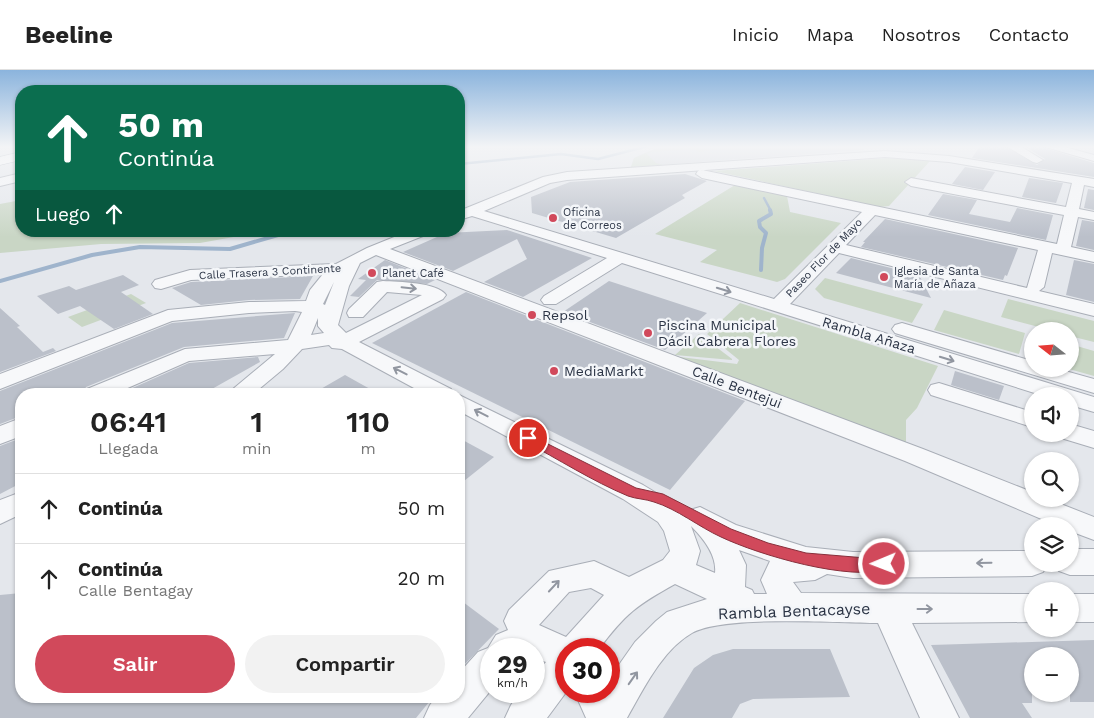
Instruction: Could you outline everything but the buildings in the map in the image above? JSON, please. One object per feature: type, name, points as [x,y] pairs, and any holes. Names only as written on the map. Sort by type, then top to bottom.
[{"type":"street","points":[[471,211],[547,180],[566,176]]},
{"type":"street","points":[[715,176],[1094,257]]},
{"type":"street","points":[[907,217],[937,176]]},
{"type":"street","points":[[1049,176],[1094,183]]},
{"type":"street","points":[[0,181],[15,177]]},
{"type":"street","points":[[1063,250],[1079,181]]},
{"type":"street","points":[[910,182],[1094,216]]},
{"type":"street","points":[[513,193],[507,203],[512,210],[559,227]]},
{"type":"street","name":"Paseo Flor de Mayo","points":[[782,301],[872,210]]},
{"type":"street","points":[[471,211],[559,227]]},
{"type":"street","points":[[471,211],[527,230]]},
{"type":"street","points":[[465,223],[486,221],[527,230]]},
{"type":"street","name":"Rambla Añaza","points":[[559,227],[1038,387]]},
{"type":"street","name":"Rambla Añaza","points":[[527,230],[619,258],[1024,366]]},
{"type":"street","points":[[246,388],[284,358],[293,346],[305,328],[310,304],[322,284],[346,273],[377,250],[410,237]]},
{"type":"street","points":[[835,247],[1094,310]]},
{"type":"street","points":[[1035,287],[1046,247]]},
{"type":"street","name":"Calle Bentejui","points":[[377,250],[914,455],[1094,529]]},
{"type":"street","points":[[550,300],[619,258]]},
{"type":"street","points":[[252,388],[270,380],[308,350],[324,345],[345,343],[437,295],[424,290],[383,286],[346,273]]},
{"type":"street","points":[[346,273],[331,314],[328,326],[330,332],[345,343],[431,388]]},
{"type":"street","name":"Calle Trasera 3 Continente","points":[[161,284],[190,275],[346,273]]},
{"type":"street","points":[[356,313],[383,286]]},
{"type":"street","points":[[0,382],[168,316],[194,312],[310,304],[331,314],[356,313],[380,324]]},
{"type":"street","points":[[109,388],[185,355],[293,346],[322,339],[345,343]]},
{"type":"street","points":[[1067,378],[1094,386]]},
{"type":"street","points":[[939,390],[1024,417]]},
{"type":"street","name":"Rambla Añaza","points":[[1079,400],[1094,405]]},
{"type":"street","points":[[465,405],[633,492],[668,514],[678,529],[685,550],[682,562],[674,569],[629,593],[608,611],[587,638]]},
{"type":"street","points":[[0,436],[15,429]]},
{"type":"street","points":[[1079,435],[1094,440]]},
{"type":"street","points":[[633,492],[658,497],[726,533],[766,548],[806,559],[853,565]]},
{"type":"street","points":[[0,513],[15,505]]},
{"type":"street","points":[[674,569],[728,603],[731,565],[719,539],[700,518]]},
{"type":"street","points":[[1079,562],[1094,562]]},
{"type":"street","points":[[780,609],[784,597],[777,580],[781,570],[853,565],[1024,563]]},
{"type":"street","points":[[555,649],[539,641],[508,646],[513,635],[560,580],[594,574],[629,593]]},
{"type":"street","name":"Rambla Bentacayse","points":[[602,711],[658,641],[680,623],[728,603],[780,609],[1024,608]]},
{"type":"street","points":[[1079,608],[1094,608]]},
{"type":"street","points":[[888,609],[940,718]]},
{"type":"street","points":[[465,693],[480,676]]},
{"type":"street","points":[[524,718],[555,678]]},
{"type":"street","points":[[443,718],[456,703]]},
{"type":"green space","points":[[738,176],[916,176],[889,206],[880,207]]},
{"type":"green space","points":[[735,185],[787,196],[790,212],[841,223],[785,279],[777,282],[700,262],[717,250],[655,234]]},
{"type":"green space","points":[[15,201],[15,237],[234,237],[200,243],[101,244],[0,253],[0,204]]},
{"type":"green space","points":[[825,278],[923,304],[912,323],[824,298],[815,289]]},
{"type":"green space","points":[[131,294],[146,303],[82,327],[68,317]]},
{"type":"green space","points":[[1008,299],[1094,321],[1094,342],[1079,338],[1079,322],[1024,323],[1001,317]]},
{"type":"green space","points":[[740,303],[938,366],[917,408],[906,420],[906,445],[679,359],[680,357],[737,364],[739,360],[707,334]]},
{"type":"green space","points":[[944,310],[1024,333],[1024,336],[1019,354],[934,330]]},
{"type":"green space","points":[[699,334],[732,359],[732,360],[675,355]]},
{"type":"green space","points":[[1079,347],[1094,351],[1094,376],[1079,372]]},
{"type":"waterway","points":[[764,198],[771,211]]},
{"type":"waterway","points":[[761,270],[762,248],[766,233],[760,227],[759,221],[771,214],[770,210]]},
{"type":"waterway","points":[[0,281],[92,255],[140,247],[230,249],[271,237]]},
{"type":"place","name":"Oficina de Correos","points":[[553,218]]},
{"type":"place","name":"Planet Café","points":[[372,273]]},
{"type":"place","name":"Iglesia de Santa María de Añaza","points":[[884,277]]},
{"type":"place","name":"Repsol","points":[[532,315]]},
{"type":"place","name":"Piscina Municipal Dácil Cabrera Flores","points":[[648,333]]},
{"type":"place","name":"MediaMarkt","points":[[554,371]]},
{"type":"route","points":[[528,438],[633,492],[658,497],[726,533],[766,548],[806,559],[853,565],[884,564]]}]
